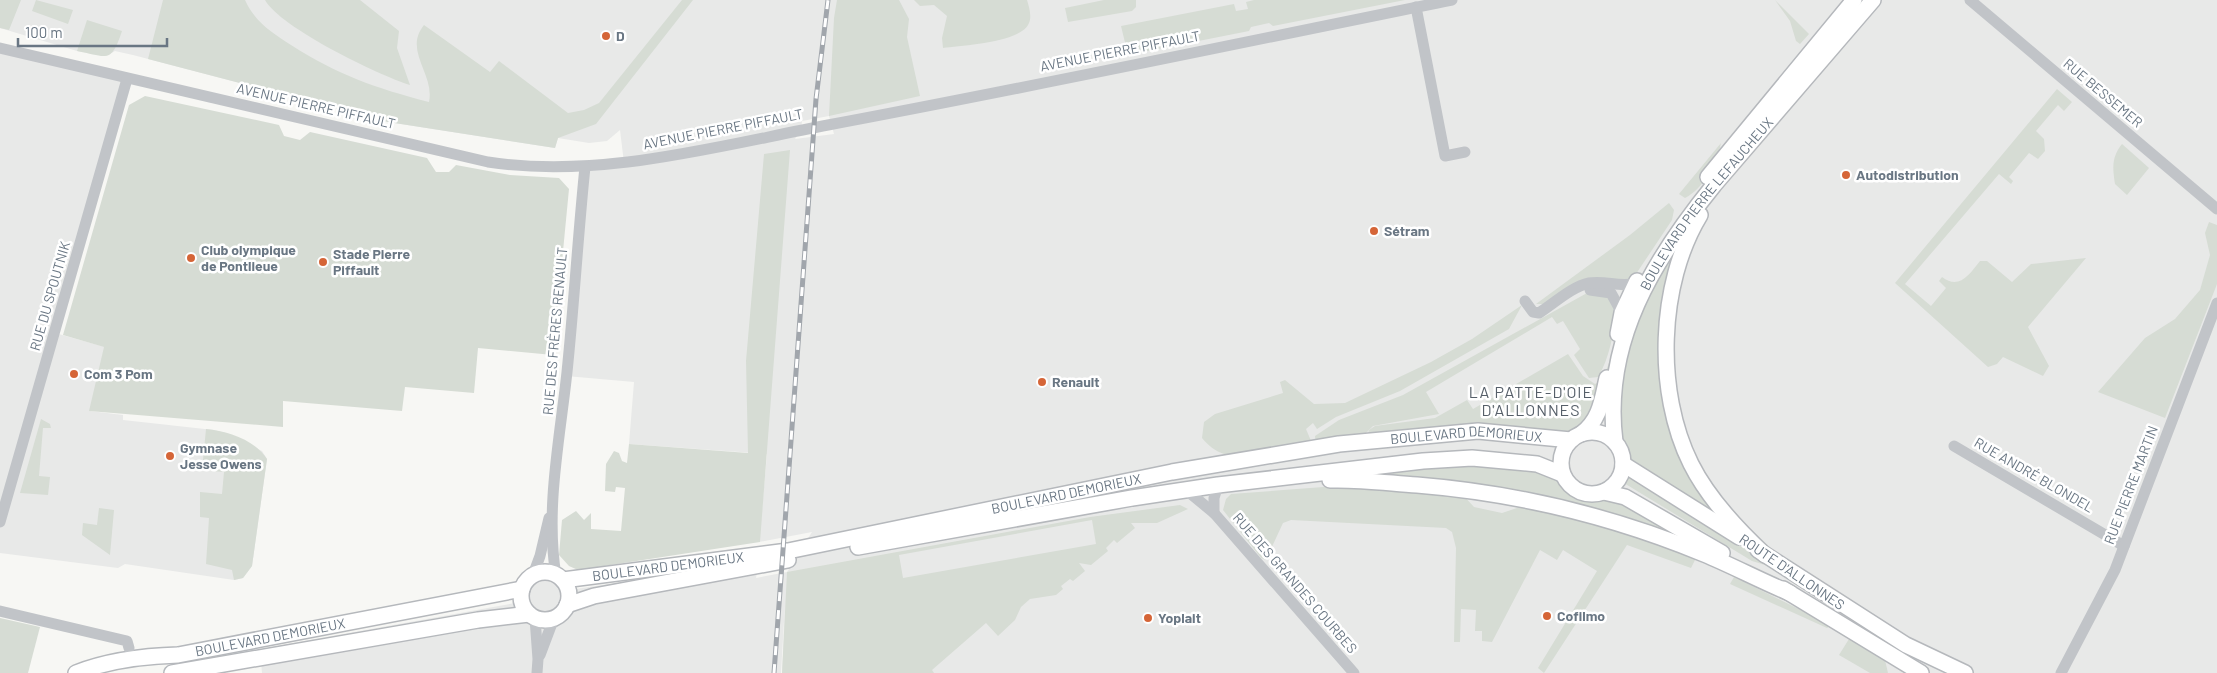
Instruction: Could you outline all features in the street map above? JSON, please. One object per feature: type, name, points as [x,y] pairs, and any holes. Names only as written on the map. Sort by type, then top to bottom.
[{"type":"main road","name":"BOULEVARD PIERRE LEFAUCHEUX","points":[[1576,437],[1592,426],[1598,415],[1622,313],[1647,262],[1720,162],[1854,0]]},
{"type":"main road","name":"BOULEVARD PIERRE LEFAUCHEUX","points":[[1615,442],[1612,419],[1613,385],[1627,330],[1646,280],[1696,207],[1873,0]]},
{"type":"main road","points":[[1714,185],[1713,194],[1694,225],[1679,262],[1669,306],[1666,354],[1669,395],[1677,427],[1691,464],[1711,495],[1743,535],[1765,555]]},
{"type":"main road","name":"BOULEVARD DEMORIEUX","points":[[560,578],[788,551],[1172,472],[1339,444],[1478,431],[1576,437]]},
{"type":"main road","points":[[1593,432],[1605,435],[1615,442],[1621,452],[1623,464],[1616,484],[1604,492],[1586,495],[1569,485],[1562,474],[1561,456],[1576,437],[1593,432]]},
{"type":"main road","name":"BOULEVARD DEMORIEUX","points":[[567,605],[594,596],[1132,498],[1472,458],[1537,464],[1562,474]]},
{"type":"main road","name":"ROUTE D'ALLONNES","points":[[1623,464],[1906,645],[1965,673]]},
{"type":"main road","points":[[1132,498],[1191,494],[1217,487],[1338,480],[1467,489],[1506,495],[1603,519],[1705,554],[1790,593]]},
{"type":"main road","name":"ROUTE D'ALLONNES","points":[[1604,492],[1633,502],[1790,593],[1921,673]]},
{"type":"main road","points":[[546,572],[560,578],[568,590],[567,605],[563,612],[554,618],[543,620],[532,616],[522,602],[522,589],[534,575],[546,572]]},
{"type":"main road","name":"BOULEVARD DEMORIEUX","points":[[76,673],[93,666],[137,657],[178,655],[522,589]]},
{"type":"main road","name":"BOULEVARD DEMORIEUX","points":[[172,673],[469,622],[532,616]]},
{"type":"street","name":"AVENUE PIERRE PIFFAULT","points":[[0,48],[488,162],[521,167],[584,167],[616,164],[874,116],[1452,0]]},
{"type":"street","points":[[1814,69],[1837,53],[1881,0]]},
{"type":"street","name":"RUE BESSEMER","points":[[1970,1],[2217,209]]},
{"type":"street","points":[[1416,7],[1444,156],[1465,152]]},
{"type":"street","name":"RUE DU SPOUTNIK","points":[[0,522],[127,78]]},
{"type":"street","name":"RUE DES FRÈRES RENAULT","points":[[534,575],[553,497],[567,369],[584,167]]},
{"type":"street","points":[[1525,300],[1533,312],[1538,313],[1562,299],[1577,287],[1590,283],[1627,285],[1636,282]]},
{"type":"street","points":[[1562,299],[1589,290],[1604,291],[1615,297],[1622,313]]},
{"type":"street","name":"RUE PIERRE MARTIN","points":[[2061,673],[2102,598],[2124,546],[2217,303]]},
{"type":"street","name":"RUE ANDRÉ BLONDEL","points":[[1954,446],[2124,546]]},
{"type":"street","name":"RUE DES GRANDES COURBES","points":[[1214,513],[1217,487]]},
{"type":"street","name":"RUE DES GRANDES COURBES","points":[[1191,494],[1214,513],[1354,673]]},
{"type":"street","name":"RUE DES FRÈRES RENAULT","points":[[553,497],[553,556],[560,578]]},
{"type":"street","points":[[0,611],[127,641],[129,648]]},
{"type":"street","points":[[532,616],[538,659],[537,673]]},
{"type":"street","points":[[538,659],[554,618]]},
{"type":"shaded area","points":[[0,0],[2217,0],[2217,673],[782,673],[785,605],[781,673],[262,673],[260,649],[521,602],[522,589],[526,581],[539,572],[554,574],[563,580],[569,590],[759,561],[756,578],[787,572],[812,532],[759,542],[767,454],[629,444],[634,382],[566,376],[585,167],[624,163],[620,130],[607,141],[589,143],[558,138],[555,148],[388,122],[133,55],[115,51],[106,56],[77,51],[0,28]],"holes":[[[829,116],[834,134],[795,139],[801,130],[802,121]]]},
{"type":"shaded area","points":[[0,0],[21,0],[9,30],[0,28]]},
{"type":"shaded area","points":[[36,0],[73,10],[68,24],[32,11]]},
{"type":"shaded area","points":[[163,0],[245,0],[249,8],[270,31],[325,65],[357,80],[429,102],[428,82],[418,53],[417,44],[418,35],[424,25],[490,72],[499,61],[568,113],[584,110],[599,103],[682,0],[693,0],[596,124],[558,138],[555,148],[388,122],[148,59]]},
{"type":"shaded area","points":[[265,0],[360,0],[399,31],[397,48],[410,85],[354,61],[309,37],[290,24]]},
{"type":"shaded area","points":[[837,0],[899,0],[909,19],[907,37],[920,96],[829,116],[834,18]]},
{"type":"shaded area","points":[[914,0],[1027,0],[1030,20],[1024,30],[1004,39],[943,48],[942,38],[947,16],[934,5],[920,6]]},
{"type":"shaded area","points":[[1104,0],[1136,0],[1136,7],[1132,11],[1068,22],[1065,8]]},
{"type":"shaded area","points":[[1254,0],[1405,0],[1273,26],[1269,23],[1251,27],[1249,31],[1128,55],[1121,26],[1234,4],[1236,11],[1248,9],[1246,2]]},
{"type":"shaded area","points":[[1775,0],[1809,34],[1800,44],[1796,41],[1790,21]]},
{"type":"shaded area","points":[[87,20],[122,31],[115,49],[107,56],[77,51]]},
{"type":"shaded area","points":[[0,48],[127,79],[55,333],[105,347],[90,411],[123,415],[123,420],[214,430],[229,434],[262,451],[267,459],[252,566],[243,578],[234,580],[125,564],[118,568],[0,553]]},
{"type":"shaded area","points":[[2057,89],[2072,102],[2064,111],[2058,105],[2036,131],[2044,139],[2045,151],[2038,159],[2029,153],[2009,177],[2013,181],[2011,184],[1999,174],[1905,284],[1931,306],[1946,288],[1939,281],[1942,277],[1948,281],[1959,281],[1968,276],[1980,261],[1987,261],[2012,282],[2031,264],[2086,258],[2028,327],[2049,366],[2043,376],[2003,357],[1997,364],[1988,367],[1895,283]]},
{"type":"shaded area","name":"Stade Pierre Piffault","points":[[145,96],[279,125],[284,136],[300,140],[310,132],[427,158],[436,172],[449,172],[456,165],[510,175],[559,178],[569,189],[553,355],[478,348],[474,393],[405,387],[402,411],[283,401],[283,427],[89,411],[104,347],[63,335],[129,105]]},
{"type":"shaded area","points":[[1721,143],[1713,167],[1704,181],[1692,194],[1685,198],[1679,194]]},
{"type":"shaded area","points":[[2122,144],[2149,168],[2127,195],[2115,184],[2114,159]]},
{"type":"shaded area","points":[[790,150],[760,542],[578,570],[569,566],[559,555],[562,520],[576,511],[584,520],[591,513],[591,529],[621,531],[625,488],[616,487],[615,492],[605,491],[606,464],[614,451],[619,453],[622,461],[627,463],[629,444],[748,453],[746,361],[764,154]]},
{"type":"shaded area","points":[[1669,203],[1674,210],[1672,220],[1634,277],[1630,280],[1595,282],[1543,304],[1536,304],[1630,235]]},
{"type":"shaded area","points":[[2209,222],[2217,225],[2217,284],[2165,418],[2098,392],[2145,338],[2175,319],[2200,290],[2210,255],[2205,233]]},
{"type":"shaded area","points":[[1694,225],[1679,261],[1666,355],[1691,464],[1775,568],[1752,561],[1619,480],[1623,464],[1612,419],[1646,280]]},
{"type":"shaded area","points":[[1587,293],[1608,297],[1617,312],[1608,354],[1598,377],[1589,378],[1574,355],[1580,349],[1563,321],[1557,324],[1552,317],[1426,392],[1439,414],[1373,426],[1365,434],[1316,445],[1315,436],[1339,420],[1403,395]]},
{"type":"shaded area","points":[[1522,305],[1509,329],[1400,391],[1336,417],[1317,429],[1313,423],[1306,429],[1314,448],[1269,456],[1240,458],[1226,455],[1213,448],[1202,438],[1204,422],[1215,414],[1283,393],[1280,382],[1285,380],[1314,404],[1345,403],[1431,362],[1472,339]]},
{"type":"shaded area","points":[[1617,337],[1598,415],[1581,434],[1478,431],[1367,437],[1369,430],[1375,426],[1435,418],[1467,400],[1473,409],[1568,354],[1583,376],[1595,384],[1603,377],[1606,371]]},
{"type":"shaded area","points":[[41,419],[50,424],[51,428],[43,428],[39,476],[50,477],[48,495],[20,493]]},
{"type":"shaded area","points":[[206,429],[232,434],[262,452],[267,459],[252,566],[243,578],[234,580],[232,570],[206,564],[209,518],[200,517],[200,492],[222,494],[224,472],[202,470]]},
{"type":"shaded area","points":[[1537,464],[1565,479],[1579,492],[1586,495],[1625,497],[1705,554],[1506,495],[1338,480],[1320,481],[1319,473],[1381,466]]},
{"type":"shaded area","points":[[1350,485],[1462,494],[1474,507],[1502,513],[1523,506],[1588,522],[1667,545],[1696,558],[1691,568],[1627,545],[1544,673],[1538,668],[1597,571],[1563,550],[1557,560],[1540,550],[1492,642],[1482,641],[1482,631],[1475,631],[1476,610],[1461,609],[1460,642],[1454,642],[1456,548],[1452,532],[1446,528],[1291,520],[1283,523],[1270,551],[1274,553],[1266,560],[1261,558],[1223,510],[1226,499],[1231,494]]},
{"type":"shaded area","points":[[1180,505],[1188,509],[1157,523],[1131,523],[1135,528],[1117,543],[1114,540],[1106,548],[1108,551],[1091,565],[1079,563],[1085,571],[1073,581],[1070,579],[1061,586],[1063,589],[1056,595],[1030,599],[1021,607],[1015,620],[998,636],[986,623],[932,670],[934,673],[782,673],[787,572],[1090,517]],"holes":[[[1092,520],[1096,544],[903,578],[899,555]]]},
{"type":"shaded area","points":[[99,508],[114,510],[110,555],[82,535],[83,523],[97,525]]},
{"type":"shaded area","points":[[1734,577],[1831,625],[1827,628],[1730,584]]},
{"type":"shaded area","points":[[0,618],[40,627],[28,673],[0,673]]},
{"type":"shaded area","points":[[1849,639],[1885,660],[1888,673],[1870,673],[1839,655]]},
{"type":"railway","points":[[774,673],[816,99],[828,0]]},
{"type":"place","name":"D","points":[[606,36]]},
{"type":"place","name":"Autodistribution","points":[[1846,175]]},
{"type":"place","name":"Sétram","points":[[1374,231]]},
{"type":"place","name":"Club olympique de Pontlieue","points":[[191,258]]},
{"type":"place","name":"Stade Pierre Piffault","points":[[323,262]]},
{"type":"place","name":"Com 3 Pom","points":[[74,374]]},
{"type":"place","name":"Renault","points":[[1042,382]]},
{"type":"place","name":"Gymnase Jesse Owens","points":[[170,456]]},
{"type":"place","name":"Cofilmo","points":[[1547,616]]},
{"type":"place","name":"Yoplait","points":[[1148,618]]},
{"type":"district","name":"LA PATTE-D'OIE D'ALLONNES","points":[[1531,401]]}]
